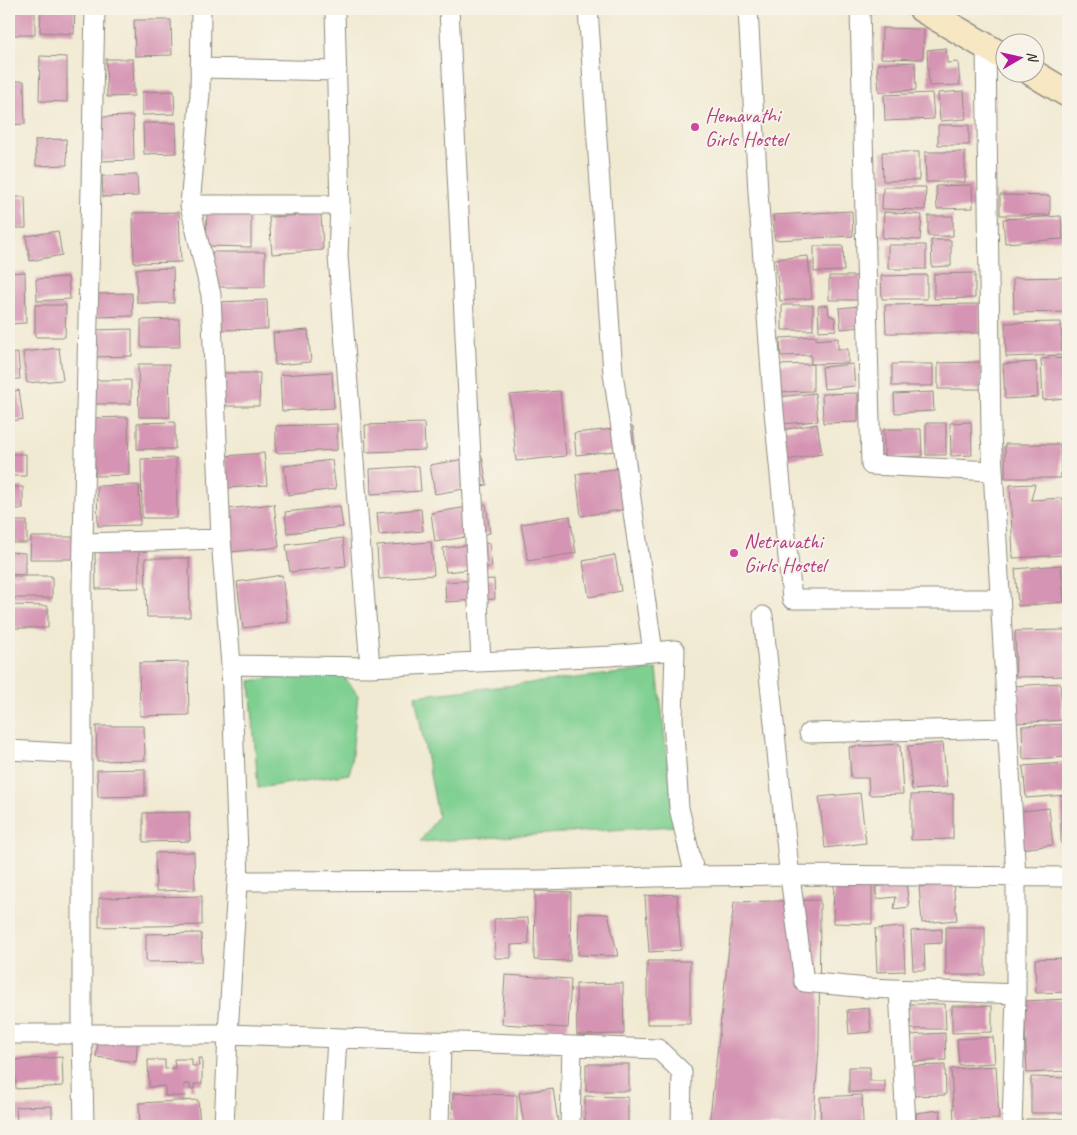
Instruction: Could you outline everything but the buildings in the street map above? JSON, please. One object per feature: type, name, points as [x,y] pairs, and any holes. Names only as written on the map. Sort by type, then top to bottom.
[{"type":"street","points":[[84,1126],[82,1034],[83,543],[95,9]]},
{"type":"street","points":[[201,9],[200,94],[190,205],[211,295],[221,539],[231,664],[239,881],[528,881],[695,876],[1068,878]]},
{"type":"street","points":[[335,9],[340,205],[338,256],[370,667]]},
{"type":"street","points":[[449,9],[481,662]]},
{"type":"street","points":[[588,9],[613,373],[654,652]]},
{"type":"street","points":[[748,9],[758,192],[773,403],[792,599],[1000,599]]},
{"type":"street","points":[[860,9],[871,465],[993,471]]},
{"type":"street","points":[[922,9],[994,51]]},
{"type":"street","points":[[200,68],[336,71]]},
{"type":"street","points":[[1044,80],[1068,94]]},
{"type":"street","points":[[995,82],[991,434],[1016,878],[1016,994],[1012,1126]]},
{"type":"street","points":[[190,205],[340,205]]},
{"type":"street","points":[[83,543],[221,539]]},
{"type":"street","points":[[763,616],[790,876],[804,982],[898,989],[1016,994]]},
{"type":"street","points":[[231,664],[370,667],[610,656],[675,650],[673,719],[679,808],[695,876]]},
{"type":"street","points":[[809,732],[1007,728]]},
{"type":"street","points":[[9,750],[82,754]]},
{"type":"street","points":[[224,1126],[238,866]]},
{"type":"street","points":[[898,989],[906,1126]]},
{"type":"street","points":[[9,1034],[228,1034],[658,1050],[682,1072],[681,1126]]},
{"type":"street","points":[[332,1126],[337,1038]]},
{"type":"street","points":[[439,1126],[441,1042]]},
{"type":"street","points":[[570,1126],[572,1046]]},
{"type":"green space","points":[[337,667],[358,695],[350,774],[258,788],[250,681]]},
{"type":"green space","points":[[657,669],[675,826],[420,842],[438,816],[415,696]]},
{"type":"place","name":"Hemavathi Girls Hostel","points":[[695,127]]},
{"type":"place","name":"Netravathi Girls Hostel","points":[[734,553]]}]
